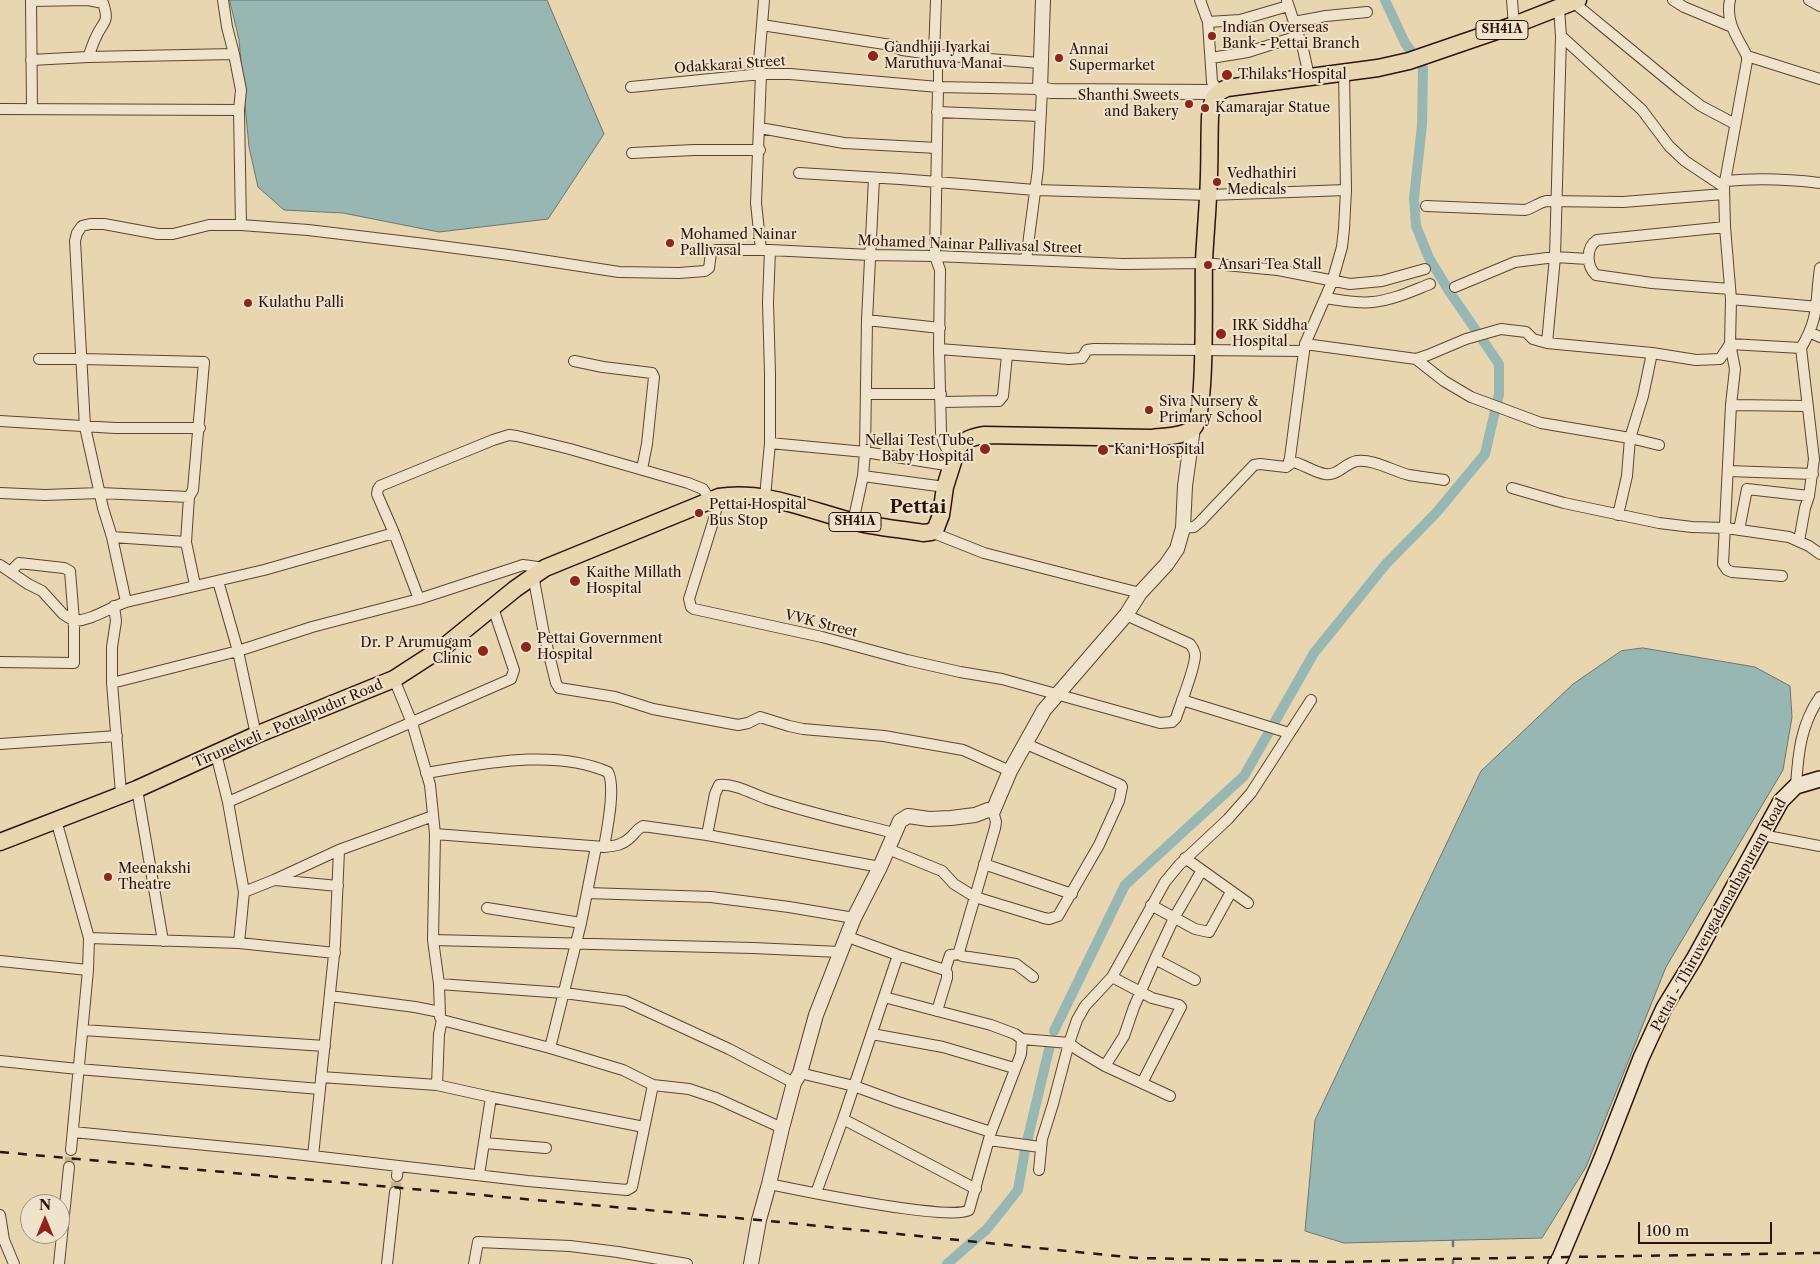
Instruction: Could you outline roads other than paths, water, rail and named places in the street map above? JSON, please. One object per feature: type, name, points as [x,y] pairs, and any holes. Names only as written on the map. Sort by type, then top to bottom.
[{"type":"main road","name":"SH41A","points":[[1218,93],[1227,88],[1344,72],[1416,59],[1570,4]]},
{"type":"main road","points":[[931,532],[936,528],[945,487],[960,444],[971,438],[984,435],[1151,438],[1178,435],[1193,428],[1198,420],[1201,401],[1210,117],[1212,104],[1218,93]]},
{"type":"main road","name":"Tirunelveli - Pottalpudur Road","points":[[0,842],[129,791],[256,735],[394,679],[445,646],[539,572],[715,499],[734,494],[765,497],[853,522],[923,533],[931,532]]},
{"type":"main road","name":"Pettai - Thiruvengadanathapuram Road","points":[[1556,1264],[1564,1249],[1641,1058],[1664,1008],[1694,959],[1781,801],[1796,786],[1820,779]]},
{"type":"street","points":[[32,109],[31,1],[88,0],[103,3],[106,12],[105,24],[96,36],[88,57]]},
{"type":"street","points":[[126,602],[85,427],[77,233],[82,226],[90,224],[104,224],[158,234],[174,234],[209,225],[241,224],[241,90],[223,0]]},
{"type":"street","points":[[764,0],[759,74],[760,150],[756,203],[766,250],[768,302],[770,443],[765,497]]},
{"type":"street","points":[[936,0],[938,87],[935,256],[940,270],[939,349],[942,438],[953,462]]},
{"type":"street","points":[[1026,260],[1038,169],[1042,0]]},
{"type":"street","points":[[1200,0],[1208,22],[1212,82],[1218,93]]},
{"type":"street","points":[[1512,0],[1514,25]]},
{"type":"street","points":[[1673,0],[1684,7],[1732,27]]},
{"type":"street","points":[[1730,0],[1732,27],[1747,56],[1746,71],[1724,188],[1725,227],[1731,294],[1730,344],[1735,369],[1731,405],[1726,528],[1722,560],[1727,570],[1782,576]]},
{"type":"street","points":[[1809,0],[1820,6]]},
{"type":"street","points":[[1208,22],[1240,20],[1287,3],[1309,76]]},
{"type":"street","points":[[1546,343],[1555,257],[1561,36],[1570,4],[1610,31],[1701,106],[1735,124]]},
{"type":"street","points":[[1294,22],[1326,16],[1368,12]]},
{"type":"street","points":[[762,25],[891,45],[902,50],[936,55],[1040,63]]},
{"type":"street","points":[[1211,58],[1248,52],[1298,36]]},
{"type":"street","points":[[1561,36],[1642,110],[1669,146],[1724,188]]},
{"type":"street","points":[[31,60],[234,54]]},
{"type":"street","points":[[1747,56],[1820,79]]},
{"type":"street","points":[[1183,528],[1194,527],[1200,522],[1254,465],[1286,467],[1289,465],[1304,347],[1332,282],[1342,247],[1346,210],[1344,72]]},
{"type":"street","name":"Odakkarai Street","points":[[631,87],[759,74],[790,74],[938,87],[1041,90]]},
{"type":"street","points":[[1041,90],[1218,93]]},
{"type":"street","points":[[0,108],[240,110]]},
{"type":"street","points":[[937,112],[1040,116]]},
{"type":"street","points":[[760,128],[844,143],[937,148]]},
{"type":"street","points":[[632,153],[712,149],[760,150]]},
{"type":"street","points":[[798,173],[1035,190],[1209,195],[1346,190]]},
{"type":"street","points":[[853,522],[863,476],[865,452],[867,320],[874,178]]},
{"type":"street","points":[[1426,206],[1525,210],[1533,208],[1540,203],[1557,201],[1623,202],[1724,188],[1744,179],[1773,179],[1820,183]]},
{"type":"street","name":"Mohamed Nainar Pallivasal Street","points":[[241,224],[308,230],[509,255],[619,272],[705,271],[709,268],[711,253],[716,250],[766,250],[1123,264],[1204,263],[1278,270],[1350,284],[1371,283],[1425,269]]},
{"type":"street","points":[[1725,227],[1597,240],[1592,245],[1588,259],[1591,270],[1596,275],[1731,294],[1818,309]]},
{"type":"street","points":[[1455,288],[1505,264],[1555,257],[1588,259]]},
{"type":"street","points":[[1730,344],[1801,348],[1815,335],[1820,268]]},
{"type":"street","points":[[1325,298],[1373,302],[1388,299],[1430,284]]},
{"type":"street","points":[[867,320],[940,328]]},
{"type":"street","points":[[939,349],[1069,359],[1082,358],[1087,350],[1094,349],[1202,350],[1304,347],[1416,358],[1487,332],[1501,330],[1526,332],[1533,339],[1546,343],[1696,360],[1713,360],[1724,356],[1730,344]]},
{"type":"street","points":[[1798,541],[1817,460],[1807,406],[1801,348]]},
{"type":"street","points":[[1618,515],[1627,476],[1630,438],[1643,396],[1652,354]]},
{"type":"street","points":[[867,394],[999,401],[1002,396],[1007,355]]},
{"type":"street","points":[[1416,358],[1454,388],[1541,423],[1630,438],[1659,445]]},
{"type":"street","points":[[38,359],[204,362],[200,428],[193,490],[189,497],[186,542],[195,585]]},
{"type":"street","points":[[574,361],[652,373],[654,377],[647,444],[642,469]]},
{"type":"street","points":[[1731,405],[1807,406]]},
{"type":"street","points":[[0,421],[85,427],[200,428]]},
{"type":"street","points":[[960,954],[960,946],[996,822],[992,811],[1024,743],[1044,710],[1126,615],[1140,593],[1174,556],[1178,549],[1183,528],[1185,486],[1193,428]]},
{"type":"street","points":[[418,599],[394,533],[377,494],[378,489],[380,486],[502,436],[517,436],[642,469],[698,486],[715,499]]},
{"type":"street","points":[[770,443],[953,462]]},
{"type":"street","points":[[1289,461],[1298,462],[1326,474],[1333,474],[1359,461],[1368,462],[1410,475],[1444,480]]},
{"type":"street","points":[[1728,471],[1813,474]]},
{"type":"street","points":[[863,476],[945,487]]},
{"type":"street","points":[[1512,488],[1564,503],[1618,515],[1692,527],[1726,528],[1789,538],[1820,554]]},
{"type":"street","points":[[1739,530],[1747,489],[1809,496]]},
{"type":"street","points":[[0,493],[45,495],[100,493],[189,497]]},
{"type":"street","name":"VVK Street","points":[[715,499],[714,519],[689,599],[691,607],[694,609],[822,637],[907,660],[1002,679],[1057,694]]},
{"type":"street","points":[[931,532],[984,553],[1140,593]]},
{"type":"street","points":[[0,565],[42,592],[63,614],[74,621],[95,616],[126,602],[264,570],[394,533]]},
{"type":"street","points":[[112,537],[186,542]]},
{"type":"street","points":[[0,662],[74,663],[74,621],[70,571],[64,568],[24,563],[16,565],[12,573]]},
{"type":"street","points":[[112,683],[238,650],[312,627],[418,599],[523,565],[539,572],[544,634],[556,683],[559,688],[615,696],[652,709],[728,724],[741,725],[760,717],[803,729],[884,736],[962,750],[1010,772]]},
{"type":"street","points":[[218,581],[238,650],[256,735]]},
{"type":"street","points":[[114,606],[116,621],[112,647],[112,683],[117,736],[163,941]]},
{"type":"street","points":[[228,802],[505,682],[513,675],[512,664],[493,608]]},
{"type":"street","points":[[1057,694],[1150,721],[1166,724],[1176,718],[1194,663],[1194,648],[1190,644],[1126,615]]},
{"type":"street","points":[[394,679],[412,723],[430,785],[434,816],[433,940],[441,1016],[436,1084]]},
{"type":"street","points":[[1796,786],[1798,760],[1804,728],[1811,711],[1820,697]]},
{"type":"street","points":[[1182,700],[1289,733]]},
{"type":"street","points":[[1039,1170],[1037,1147],[1069,1043],[1077,1020],[1085,1006],[1112,976],[1124,958],[1165,882],[1185,858],[1228,819],[1251,793],[1311,700]]},
{"type":"street","points":[[0,744],[117,736]]},
{"type":"street","points":[[888,849],[942,871],[954,884],[975,896],[1050,919],[1058,916],[1099,845],[1119,801],[1122,787],[1024,743]]},
{"type":"street","points":[[216,754],[228,802],[244,892],[239,943]]},
{"type":"street","points":[[426,773],[504,761],[538,759],[568,762],[600,768],[608,772],[610,778],[610,801],[550,1048]]},
{"type":"street","points":[[708,835],[715,794],[719,785],[722,784],[768,799],[894,833]]},
{"type":"street","points":[[751,1264],[759,1220],[782,1128],[816,1015],[854,918],[880,867],[900,821],[908,816],[929,819],[951,818],[975,815],[988,810],[992,811]]},
{"type":"street","points":[[244,892],[339,850],[434,816]]},
{"type":"street","points":[[56,820],[89,938],[88,970],[71,1150]]},
{"type":"street","points":[[435,834],[600,847],[621,845],[638,828],[643,826],[708,835],[880,867]]},
{"type":"street","points":[[1762,834],[1820,846]]},
{"type":"street","points":[[313,1156],[335,953],[339,850]]},
{"type":"street","points":[[1185,858],[1248,903]]},
{"type":"street","points":[[984,864],[1072,894]]},
{"type":"street","points":[[1105,1066],[1124,1036],[1140,992],[1174,918],[1202,870]]},
{"type":"street","points":[[274,880],[338,886]]},
{"type":"street","points":[[1151,905],[1199,930],[1209,932],[1231,892]]},
{"type":"street","points":[[587,893],[711,897],[854,918]]},
{"type":"street","points":[[487,908],[581,922]]},
{"type":"street","points":[[848,937],[898,956],[944,970],[947,973],[947,978],[938,1011]]},
{"type":"street","points":[[89,938],[239,943],[335,953]]},
{"type":"street","points":[[433,940],[840,952]]},
{"type":"street","points":[[944,970],[950,956],[960,954],[1016,964],[1033,977]]},
{"type":"street","points":[[816,1194],[898,956]]},
{"type":"street","points":[[1155,959],[1196,980]]},
{"type":"street","points":[[0,961],[88,970]]},
{"type":"street","points":[[1112,976],[1140,992],[1181,1007],[1142,1083]]},
{"type":"street","points":[[439,984],[564,993],[625,1000],[729,1049],[797,1078],[854,1086],[1016,1145],[1037,1147]]},
{"type":"street","points":[[330,996],[415,1007],[623,1070],[653,1085],[689,1089],[716,1098],[782,1128]]},
{"type":"street","points":[[884,997],[991,1025],[1015,1034],[1022,1039],[1069,1043],[1105,1066],[1170,1096]]},
{"type":"street","points":[[82,1030],[325,1046]]},
{"type":"street","points":[[872,1034],[943,1047],[1014,1068]]},
{"type":"street","points":[[769,1184],[882,1206],[961,1214],[970,1210],[990,1136],[1020,1054],[1022,1039]]},
{"type":"street","points":[[0,1061],[320,1089]]},
{"type":"street","points":[[321,1076],[436,1084],[491,1098],[644,1127]]},
{"type":"street","points":[[73,1132],[313,1156],[398,1171],[479,1175],[631,1190],[653,1085]]},
{"type":"street","points":[[479,1175],[491,1098]]},
{"type":"street","points":[[843,1119],[976,1189]]},
{"type":"street","points":[[484,1143],[546,1148]]},
{"type":"street","points":[[59,1264],[69,1167]]},
{"type":"street","points":[[387,1264],[395,1192]]},
{"type":"street","points":[[0,1216],[4,1240],[14,1264]]},
{"type":"street","points":[[474,1264],[478,1242],[570,1246],[687,1264]]},
{"type":"water","points":[[230,0],[547,0],[604,134],[548,219],[439,232],[343,213],[284,210],[258,187],[249,147],[239,40]]},
{"type":"water","points":[[1643,648],[1755,667],[1790,686],[1792,717],[1783,770],[1666,967],[1586,1167],[1542,1238],[1344,1243],[1305,1231],[1315,1120],[1481,771],[1573,684],[1621,651]]},
{"type":"waterway","points":[[1054,1031],[1125,885],[1244,776],[1314,653],[1386,564],[1436,513],[1485,454],[1499,394],[1499,364],[1429,258],[1416,226],[1414,198],[1422,125],[1423,68],[1405,43],[1385,0]]},
{"type":"waterway","points":[[947,1264],[987,1229],[1018,1190],[1025,1150],[1050,1045]]},
{"type":"waterway","points":[[1453,1241],[1453,1246]]},
{"type":"tunnel","points":[[69,1167],[71,1150]]},
{"type":"tunnel","points":[[395,1192],[397,1176]]},
{"type":"railway","points":[[0,1152],[759,1220],[1137,1258],[1344,1262],[1820,1253]]},
{"type":"place","name":"Indian Overseas Bank - Pettai Branch","points":[[1212,36]]},
{"type":"place","name":"Gandhiji Iyarkai Maruthuva Manai","points":[[873,56]]},
{"type":"place","name":"Annai Supermarket","points":[[1059,58]]},
{"type":"place","name":"Thilaks Hospital","points":[[1227,75]]},
{"type":"place","name":"Shanthi Sweets and Bakery","points":[[1189,104]]},
{"type":"place","name":"Kamarajar Statue","points":[[1205,108]]},
{"type":"place","name":"Vedhathiri Medicals","points":[[1217,182]]},
{"type":"place","name":"Mohamed Nainar Pallivasal","points":[[670,243]]},
{"type":"place","name":"Ansari Tea Stall","points":[[1208,265]]},
{"type":"place","name":"Kulathu Palli","points":[[248,303]]},
{"type":"place","name":"IRK Siddha Hospital","points":[[1221,334]]},
{"type":"place","name":"Siva Nursery & Primary School","points":[[1149,410]]},
{"type":"place","name":"Nellai Test Tube Baby Hospital","points":[[985,449]]},
{"type":"place","name":"Kani Hospital","points":[[1103,450]]},
{"type":"place","name":"Pettai Hospital Bus Stop","points":[[699,513]]},
{"type":"place","name":"Kaithe Millath Hospital","points":[[575,581]]},
{"type":"place","name":"Pettai Government Hospital","points":[[526,647]]},
{"type":"place","name":"Dr. P Arumugam Clinic","points":[[483,651]]},
{"type":"place","name":"Meenakshi Theatre","points":[[108,877]]},
{"type":"district","name":"Pettai","points":[[918,508]]}]
